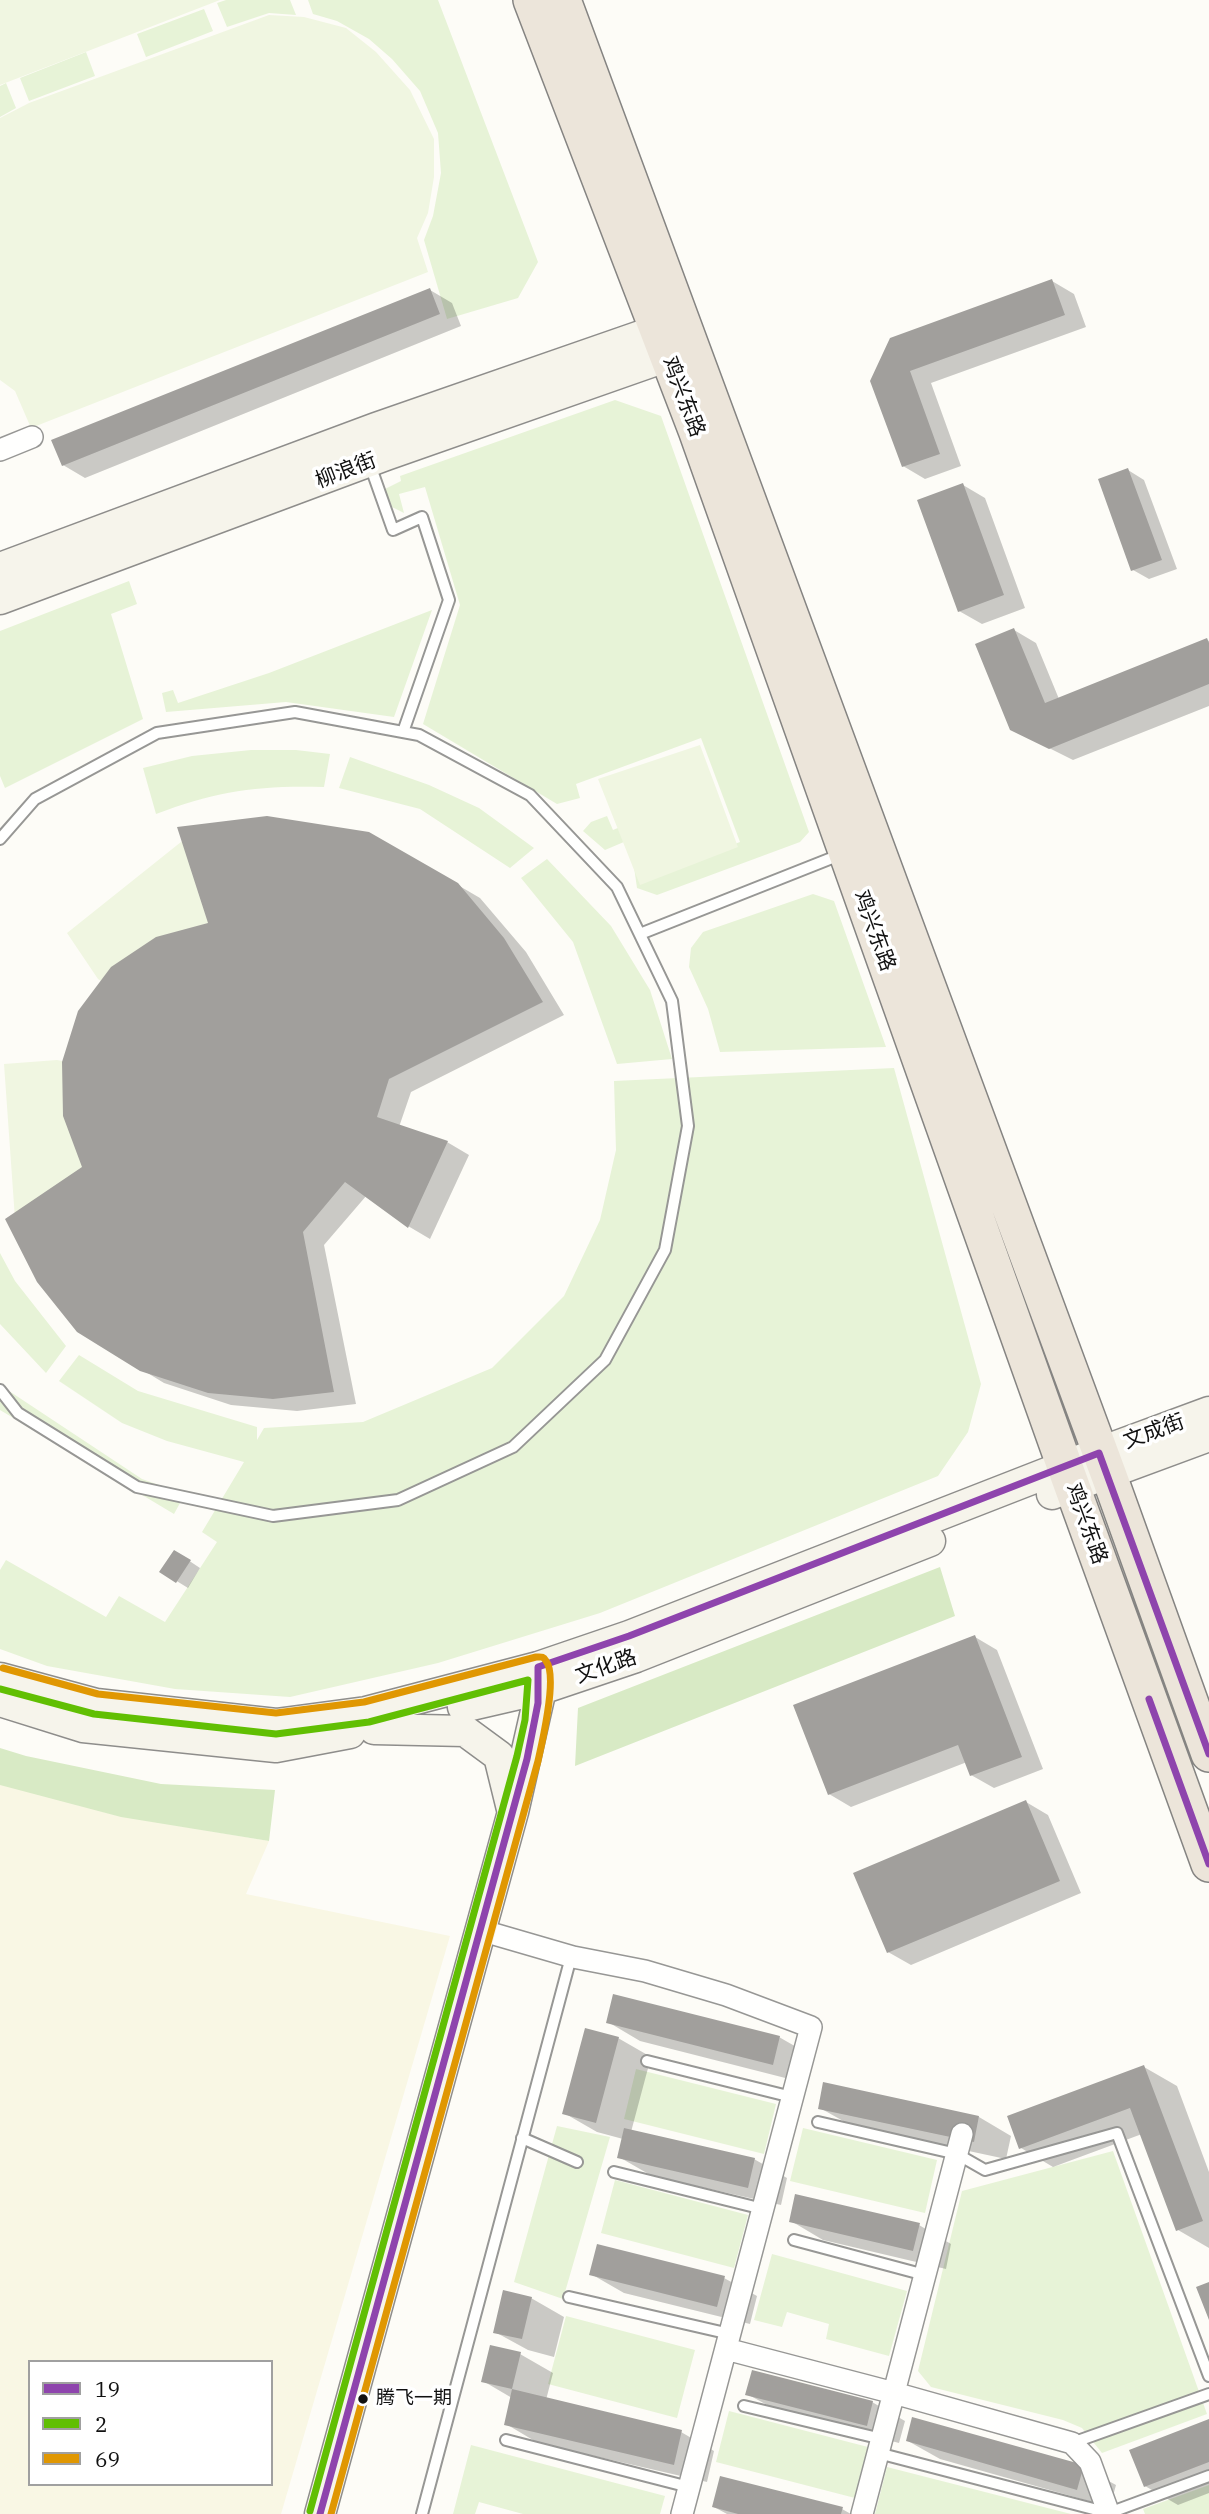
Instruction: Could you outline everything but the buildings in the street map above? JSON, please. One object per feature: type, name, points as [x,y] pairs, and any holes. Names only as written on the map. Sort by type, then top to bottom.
[{"type":"highway","name":"鸡兴东路","points":[[531,0],[671,341],[1103,1463],[1209,1754]]},
{"type":"highway","name":"鸡兴东路","points":[[563,0],[671,341],[846,852],[1209,1864]]},
{"type":"main road","name":"柳浪街","points":[[0,599],[369,462],[671,341]]},
{"type":"main road","name":"柳浪街","points":[[0,568],[376,428],[671,341]]},
{"type":"main road","name":"文成街","points":[[1103,1463],[1209,1412]]},
{"type":"main road","name":"文成街","points":[[1103,1463],[1209,1436]]},
{"type":"main road","name":"文化路","points":[[0,1678],[96,1704],[276,1724],[366,1712],[538,1667],[1103,1463]]},
{"type":"main road","name":"文化路","points":[[0,1701],[83,1727],[276,1747],[373,1729],[541,1689],[636,1657],[1069,1476]]},
{"type":"main road","points":[[320,2514],[513,1812],[541,1689]]},
{"type":"main road","points":[[373,1729],[466,1731],[499,1756],[513,1812]]},
{"type":"street","points":[[0,450],[32,437]]},
{"type":"street","points":[[480,1930],[571,1957],[645,1970],[726,1995],[811,2027],[682,2514]]},
{"type":"street","points":[[862,2514],[960,2144]]},
{"type":"street","points":[[728,2342],[894,2393],[1072,2443],[1090,2462],[1109,2514]]},
{"type":"lane","points":[[369,462],[393,530],[422,517],[449,600],[402,732]]},
{"type":"lane","points":[[0,839],[35,799],[157,733],[295,712],[419,735],[530,795],[617,887],[672,1001],[688,1126],[665,1250],[605,1360],[513,1447],[398,1500],[273,1516],[137,1487],[18,1413],[0,1390]]},
{"type":"lane","points":[[640,934],[846,852]]},
{"type":"lane","points":[[422,2514],[571,1957]]},
{"type":"lane","points":[[647,2061],[792,2097]]},
{"type":"lane","points":[[818,2122],[960,2144],[985,2170],[1117,2133],[1209,2376]]},
{"type":"lane","points":[[523,2138],[577,2162]]},
{"type":"lane","points":[[614,2172],[763,2209]]},
{"type":"lane","points":[[794,2240],[925,2275]]},
{"type":"lane","points":[[569,2297],[728,2342]]},
{"type":"lane","points":[[1072,2443],[1209,2393]]},
{"type":"lane","points":[[744,2406],[1109,2514],[1209,2476]]},
{"type":"lane","points":[[506,2440],[689,2487]]},
{"type":"shaded area","points":[[0,1784],[115,1815],[269,1841],[246,1894],[450,1936],[281,2514],[0,2514]]},
{"type":"green space","points":[[0,0],[220,0],[0,85]]},
{"type":"green space","points":[[226,0],[290,0],[296,15],[269,13],[227,27],[217,3]]},
{"type":"green space","points":[[308,0],[438,0],[538,262],[518,298],[447,319],[424,240],[433,216],[441,173],[438,133],[420,91],[392,59],[369,39],[337,21],[313,14]]},
{"type":"green space","points":[[204,9],[213,31],[146,57],[137,34]]},
{"type":"green space","points":[[269,15],[304,17],[346,28],[376,52],[410,90],[434,139],[434,177],[428,213],[417,238],[428,272],[31,428],[15,391],[0,380],[0,118],[29,103]]},
{"type":"green space","points":[[86,52],[95,76],[29,101],[20,78]]},
{"type":"green space","points":[[6,83],[16,108],[0,117],[0,86]]},
{"type":"green space","points":[[615,400],[661,416],[809,832],[800,842],[657,895],[637,888],[634,867],[656,873],[740,842],[701,738],[576,784],[580,798],[557,804],[423,724],[460,605],[425,487],[399,494],[404,513],[392,507],[385,489],[401,481],[400,476]]},
{"type":"green space","points":[[129,581],[137,604],[111,614],[143,719],[5,788],[0,776],[0,631]]},
{"type":"green space","points":[[432,610],[394,717],[286,702],[166,712],[162,693],[173,690],[178,703],[269,673]]},
{"type":"green space","points":[[700,745],[738,847],[640,885],[598,779]]},
{"type":"green space","points":[[251,750],[296,750],[330,754],[324,787],[238,791],[198,800],[156,814],[143,768],[192,756]]},
{"type":"green space","points":[[350,757],[429,785],[479,808],[534,848],[510,868],[420,809],[339,788]]},
{"type":"green space","points":[[607,816],[613,830],[632,822],[638,836],[605,850],[583,831],[591,822]]},
{"type":"green space","points":[[191,834],[218,935],[134,1002],[98,979],[67,933]]},
{"type":"green space","points":[[547,859],[611,926],[650,990],[672,1059],[617,1064],[573,942],[521,878]]},
{"type":"green space","points":[[813,894],[834,901],[886,1047],[720,1052],[708,1009],[689,967],[691,948],[703,932]]},
{"type":"green space","points":[[57,1060],[103,1069],[109,1177],[15,1219],[4,1064]]},
{"type":"green space","points":[[894,1068],[981,1384],[968,1432],[938,1476],[600,1613],[438,1663],[290,1697],[175,1689],[47,1666],[0,1649],[0,1570],[6,1560],[106,1617],[119,1596],[165,1622],[217,1542],[202,1532],[244,1462],[167,1441],[122,1423],[59,1381],[79,1355],[138,1391],[257,1427],[257,1440],[264,1428],[363,1422],[492,1368],[564,1296],[600,1220],[616,1150],[614,1081]]},
{"type":"green space","points":[[0,1253],[15,1281],[66,1346],[46,1373],[0,1324]]},
{"type":"green space","points":[[0,1385],[142,1479],[185,1494],[174,1514],[0,1410]]},
{"type":"green space","points":[[940,1567],[955,1616],[575,1766],[578,1708]]},
{"type":"green space","points":[[0,1748],[26,1756],[161,1784],[275,1790],[269,1841],[121,1817],[0,1785]]},
{"type":"green space","points":[[636,2069],[776,2104],[764,2154],[624,2119]]},
{"type":"green space","points":[[557,2126],[610,2137],[563,2299],[514,2282]]},
{"type":"green space","points":[[803,2128],[937,2160],[925,2213],[790,2181]]},
{"type":"green space","points":[[1113,2151],[1207,2414],[1102,2453],[1082,2428],[1063,2420],[931,2387],[918,2371],[962,2191]]},
{"type":"green space","points":[[615,2180],[748,2215],[734,2268],[601,2233]]},
{"type":"green space","points":[[772,2254],[907,2291],[889,2356],[826,2339],[829,2324],[787,2312],[782,2327],[754,2320]]},
{"type":"green space","points":[[566,2316],[695,2350],[677,2418],[548,2384]]},
{"type":"green space","points":[[729,2411],[868,2447],[855,2498],[716,2462]]},
{"type":"green space","points":[[471,2445],[665,2496],[660,2514],[523,2514],[479,2502],[475,2514],[453,2514]]},
{"type":"green space","points":[[887,2467],[1071,2514],[875,2514]]},
{"type":"green space","points":[[1209,2485],[1209,2514],[1145,2514],[1143,2509]]},
{"type":"transit line","name":"19","points":[[320,2514],[527,1759],[538,1703],[538,1667],[629,1636],[1099,1453],[1209,1754]]},
{"type":"transit line","name":"69","points":[[3,1668],[98,1694],[276,1713],[364,1702],[536,1657],[542,1657],[546,1661],[550,1694],[538,1761],[331,2514]]},
{"type":"transit line","name":"2","points":[[0,1689],[94,1714],[276,1734],[369,1722],[528,1680],[525,1720],[517,1756],[310,2511]]},
{"type":"transit line","name":"19","points":[[1149,1699],[1209,1864]]},
{"type":"place","name":"腾飞一期","points":[[363,2399]]}]
